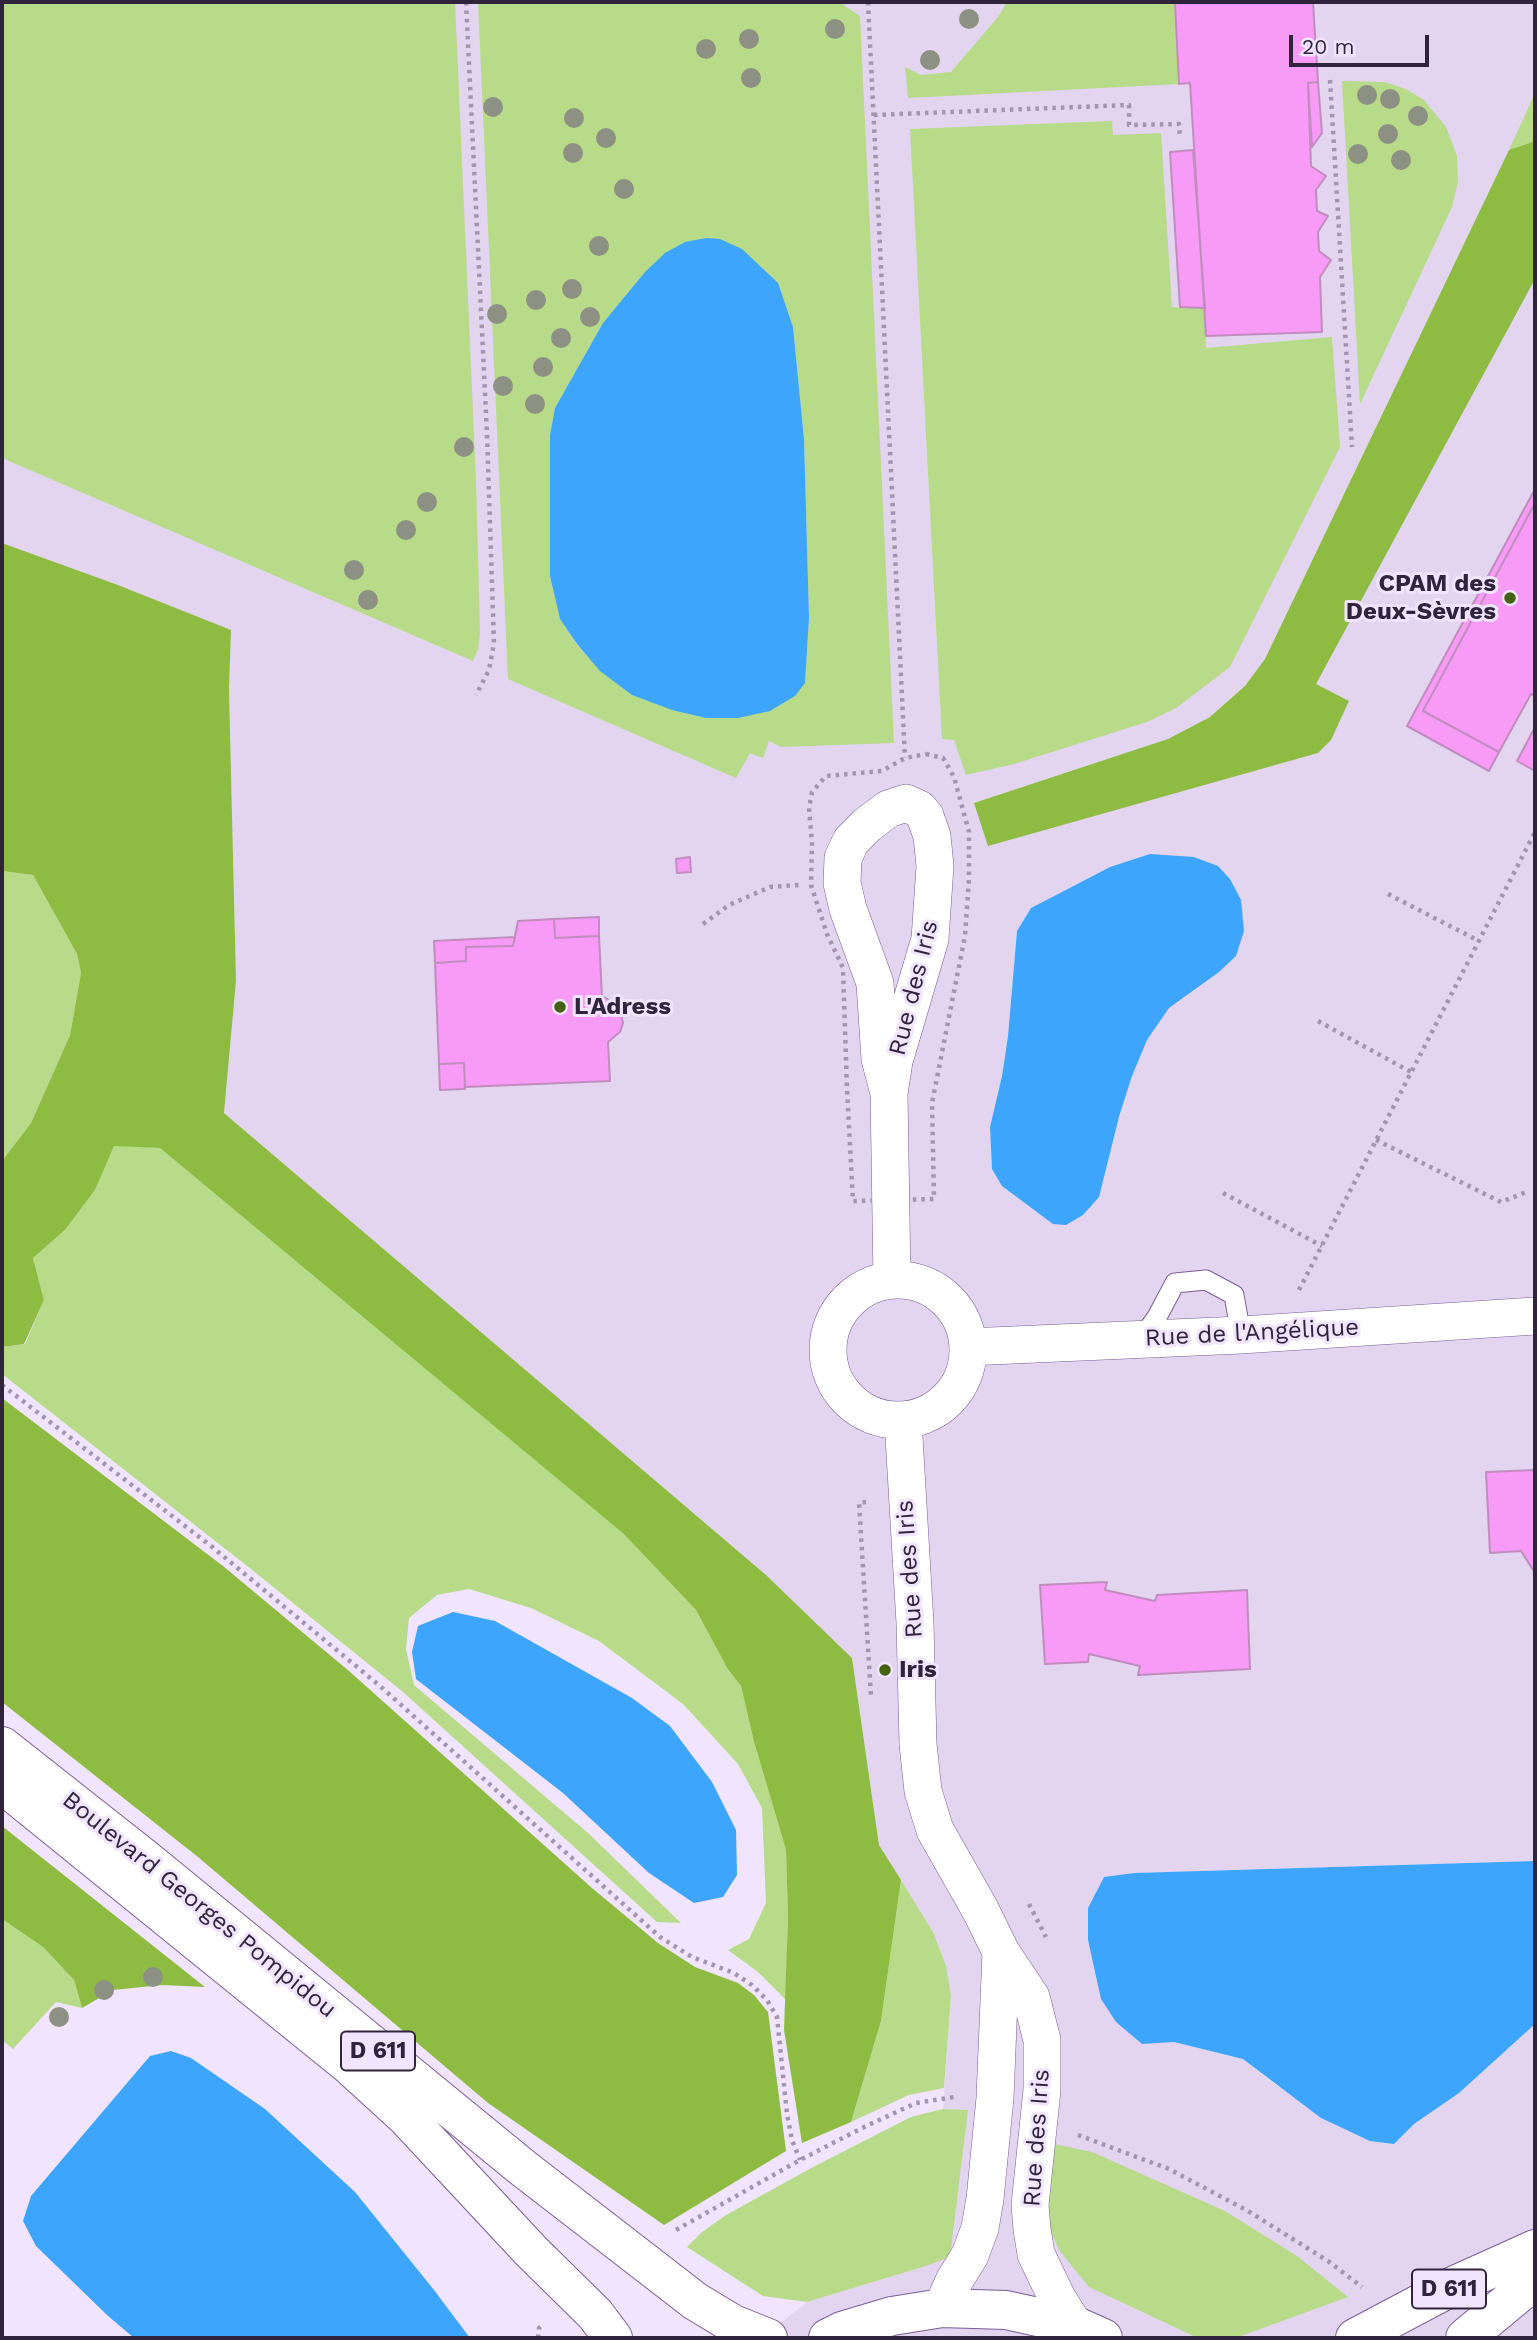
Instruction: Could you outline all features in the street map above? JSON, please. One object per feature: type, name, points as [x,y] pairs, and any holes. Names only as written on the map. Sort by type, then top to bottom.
[{"type":"main road","name":"Boulevard Georges Pompidou","points":[[2,1746],[144,1858],[513,2160],[648,2265],[695,2301],[733,2325],[768,2338]]},
{"type":"main road","name":"Boulevard Georges Pompidou","points":[[2,1784],[349,2065],[407,2118],[531,2251],[596,2316]]},
{"type":"main road","name":"D 611","points":[[1368,2332],[1455,2285],[1535,2249]]},
{"type":"main road","name":"D 611","points":[[1465,2338],[1535,2280]]},
{"type":"main road","points":[[828,2338],[891,2316],[942,2308],[1006,2310],[1089,2332]]},
{"type":"street","name":"Rue des Iris","points":[[889,1093],[880,1059],[875,983],[848,909],[842,883],[843,858],[851,841],[867,825],[888,809],[906,803],[919,809],[925,816],[932,836],[935,866],[928,951],[894,1061],[889,1093],[892,1280]]},
{"type":"street","points":[[892,1280],[915,1282],[936,1290],[953,1306],[964,1325],[968,1347],[966,1369],[957,1388],[942,1404],[924,1415],[903,1420],[880,1418],[851,1401],[832,1374],[828,1352],[831,1331],[839,1312],[853,1296],[872,1285],[892,1280]]},
{"type":"street","name":"Rue de l'Angélique","points":[[968,1347],[1241,1335],[1535,1316]]},
{"type":"street","name":"Rue des Iris","points":[[903,1420],[915,1623],[918,1744],[923,1791],[935,1830],[1001,1952],[1031,1997],[1042,2040],[1042,2090],[1030,2205],[1036,2254],[1057,2298],[1089,2332]]},
{"type":"street","name":"Rue des Iris","points":[[942,2308],[970,2255],[980,2228],[985,2199],[995,2098],[1001,1952]]},
{"type":"lane","points":[[1141,1339],[1157,1317],[1175,1283],[1206,1280],[1234,1295],[1241,1335]]},
{"type":"path","points":[[466,2],[494,643],[489,670],[477,695]]},
{"type":"path","points":[[861,2],[868,4],[905,758]]},
{"type":"path","points":[[1330,80],[1352,447]]},
{"type":"path","points":[[874,115],[1129,105],[1129,125],[1179,124],[1180,138]]},
{"type":"path","points":[[1297,1294],[1535,832]]},
{"type":"path","points":[[703,924],[729,905],[770,887],[811,885]]},
{"type":"path","points":[[1388,894],[1479,941]]},
{"type":"path","points":[[1318,1021],[1411,1072]]},
{"type":"path","points":[[1376,1140],[1501,1202],[1529,1191]]},
{"type":"path","points":[[1223,1193],[1321,1246]]},
{"type":"path","points":[[2,1385],[211,1546],[380,1686],[660,1937],[692,1957],[734,1973],[752,1984],[767,2000],[777,2017],[787,2114],[792,2140],[800,2160]]},
{"type":"path","points":[[648,2265],[672,2233],[800,2160],[916,2103],[959,2097],[995,2098]]},
{"type":"path","points":[[1075,2134],[1169,2169],[1248,2211],[1328,2261],[1364,2289],[1368,2332]]},
{"type":"path","points":[[537,2338],[539,2328],[596,2316]]},
{"type":"shaded area","points":[[2,2],[1535,2],[1535,1861],[1134,1873],[1104,1877],[1088,1909],[1088,1940],[1117,2022],[1142,2043],[1174,2042],[1243,2059],[1277,2086],[1394,2144],[1414,2124],[1459,2093],[1535,2024],[1535,2338],[762,2338],[807,2302],[923,2267],[968,2110],[943,2109],[951,1996],[933,1932],[879,1845],[852,1658],[766,1575],[224,1113],[236,981],[229,689],[231,630],[2,543]],"holes":[[[1194,857],[1218,866],[1230,879],[1219,972],[1169,1008],[1147,1040],[1132,1076],[1109,1153],[992,1169],[990,1127],[1008,1036],[1017,931],[1031,908],[1110,867]]]},
{"type":"green space","points":[[2,2],[455,2],[476,481],[480,633],[473,661],[2,458]]},
{"type":"green space","points":[[478,2],[839,2],[860,16],[894,743],[781,747],[769,741],[763,758],[750,753],[736,778],[508,679]],"holes":[[[645,272],[793,327],[804,439],[809,618],[805,683],[632,695],[601,671],[577,645],[560,619],[550,576],[550,435],[555,408],[603,323]]]},
{"type":"green space","points":[[1007,2],[1175,2],[1179,84],[908,98],[905,67],[921,75],[951,72],[998,17]]},
{"type":"green space","points":[[1342,81],[1385,82],[1406,89],[1424,100],[1446,127],[1457,156],[1458,182],[1452,207],[1360,404]]},
{"type":"green space","points":[[1535,93],[1535,141],[1509,150]]},
{"type":"green space","points":[[1112,121],[1113,135],[1161,133],[1172,307],[1205,308],[1206,348],[1332,337],[1340,447],[1230,667],[1176,708],[1147,722],[1014,764],[966,775],[954,740],[942,739],[910,129]]},
{"type":"green space","points":[[1535,141],[1535,279],[1316,684],[1349,701],[1331,740],[1318,753],[988,846],[974,803],[1168,739],[1210,717],[1245,686],[1265,659],[1509,150]]},
{"type":"green space","points":[[2,543],[231,630],[229,689],[236,981],[224,1113],[766,1575],[852,1658],[879,1845],[901,1880],[881,2021],[851,2122],[802,2143],[784,2030],[788,1917],[786,1850],[754,1742],[741,1686],[727,1668],[696,1610],[624,1534],[160,1148],[114,1146],[95,1190],[65,1230],[33,1258],[44,1300],[24,1344],[2,1347],[2,1161],[31,1123],[70,1035],[81,973],[77,954],[33,875],[2,871]]},
{"type":"green space","points":[[2,871],[33,875],[77,954],[81,973],[70,1035],[31,1123],[2,1161]]},
{"type":"green space","points":[[114,1145],[160,1148],[625,1534],[696,1610],[727,1668],[741,1686],[754,1742],[786,1850],[786,2000],[758,1972],[728,1950],[749,1939],[766,1903],[762,1808],[738,1764],[683,1704],[599,1641],[531,1608],[469,1589],[437,1595],[409,1618],[406,1649],[414,1685],[588,1833],[681,1923],[657,1922],[403,1692],[2,1374],[2,1347],[25,1344],[44,1300],[33,1258],[65,1230],[95,1190]]},
{"type":"green space","points":[[2,1398],[223,1566],[349,1671],[592,1888],[658,1943],[695,1967],[738,1983],[754,1995],[768,2012],[786,2151],[664,2225],[488,2103],[198,1857],[2,1702]]},
{"type":"green space","points":[[2,1826],[205,1987],[163,1985],[113,1990],[82,2008],[74,1980],[43,1947],[2,1919]]},
{"type":"green space","points":[[901,1880],[933,1932],[946,1966],[951,1996],[944,2088],[909,2095],[851,2122],[881,2021]]},
{"type":"green space","points":[[2,1919],[43,1947],[74,1980],[82,2008],[56,2002],[13,2049],[2,2040]]},
{"type":"green space","points":[[943,2109],[968,2110],[950,2257],[807,2302],[763,2296],[687,2247],[726,2215],[815,2166],[911,2117]]},
{"type":"green space","points":[[1054,2144],[1092,2152],[1225,2211],[1297,2256],[1348,2297],[1241,2336],[1198,2338],[1089,2287],[1059,2250],[1051,2231],[1048,2210]]},
{"type":"water","points":[[706,238],[720,239],[742,249],[778,283],[793,327],[804,439],[809,618],[805,683],[795,696],[770,711],[738,718],[706,718],[672,710],[632,695],[600,671],[560,619],[550,576],[550,435],[555,408],[603,323],[645,272],[665,253],[685,242]]},
{"type":"water","points":[[1150,854],[1194,857],[1218,866],[1230,879],[1241,900],[1244,931],[1236,956],[1219,972],[1169,1008],[1147,1040],[1119,1117],[1099,1197],[1083,1215],[1066,1225],[1053,1224],[1002,1186],[992,1169],[990,1127],[1008,1036],[1017,931],[1031,908],[1110,867]]},
{"type":"water","points":[[453,1612],[495,1621],[632,1698],[670,1726],[712,1782],[736,1830],[737,1875],[723,1897],[694,1903],[649,1873],[563,1793],[416,1679],[412,1652],[418,1626]]},
{"type":"water","points":[[1535,1861],[1535,2024],[1459,2093],[1414,2124],[1394,2144],[1370,2141],[1321,2118],[1243,2059],[1174,2042],[1142,2044],[1116,2022],[1101,1999],[1088,1940],[1088,1908],[1104,1877],[1134,1873]]},
{"type":"water","points":[[171,2051],[191,2058],[265,2109],[355,2192],[470,2338],[134,2338],[107,2315],[36,2246],[23,2221],[31,2196],[150,2056]]},
{"type":"building","points":[[1175,2],[1313,2],[1318,82],[1308,83],[1311,166],[1326,176],[1316,190],[1317,211],[1328,216],[1318,232],[1319,251],[1331,260],[1320,277],[1322,332],[1206,336],[1190,83],[1179,84]]},
{"type":"building","points":[[1318,82],[1322,133],[1312,147],[1308,83]]},
{"type":"building","points":[[1193,150],[1205,308],[1180,307],[1170,152]]},
{"type":"building","points":[[1535,489],[1535,503],[1423,711],[1499,752],[1489,771],[1407,726]]},
{"type":"building","name":"CPAM des Deux-Sèvres","points":[[1535,503],[1535,696],[1531,694],[1499,752],[1423,711]]},
{"type":"building","points":[[1535,727],[1535,771],[1517,761]]},
{"type":"building","points":[[690,857],[691,872],[677,873],[676,859]]},
{"type":"building","points":[[599,917],[599,936],[555,938],[554,919]]},
{"type":"building","points":[[554,919],[555,938],[599,936],[602,996],[619,1006],[623,1023],[620,1032],[608,1042],[610,1081],[465,1087],[464,1063],[439,1064],[435,963],[466,961],[466,947],[513,946],[518,921]]},
{"type":"building","points":[[515,937],[513,946],[466,947],[466,961],[435,963],[434,941]]},
{"type":"building","points":[[464,1063],[465,1089],[440,1090],[439,1064]]},
{"type":"building","points":[[1535,1470],[1535,1573],[1521,1551],[1490,1553],[1486,1472]]},
{"type":"building","points":[[1107,1582],[1105,1590],[1155,1601],[1157,1595],[1247,1590],[1250,1669],[1138,1675],[1140,1666],[1089,1654],[1088,1662],[1045,1664],[1040,1585]]},
{"type":"place","name":"CPAM des Deux-Sèvres","points":[[1510,598]]},
{"type":"place","name":"L'Adress","points":[[560,1007]]},
{"type":"place","name":"Iris","points":[[885,1670]]}]
